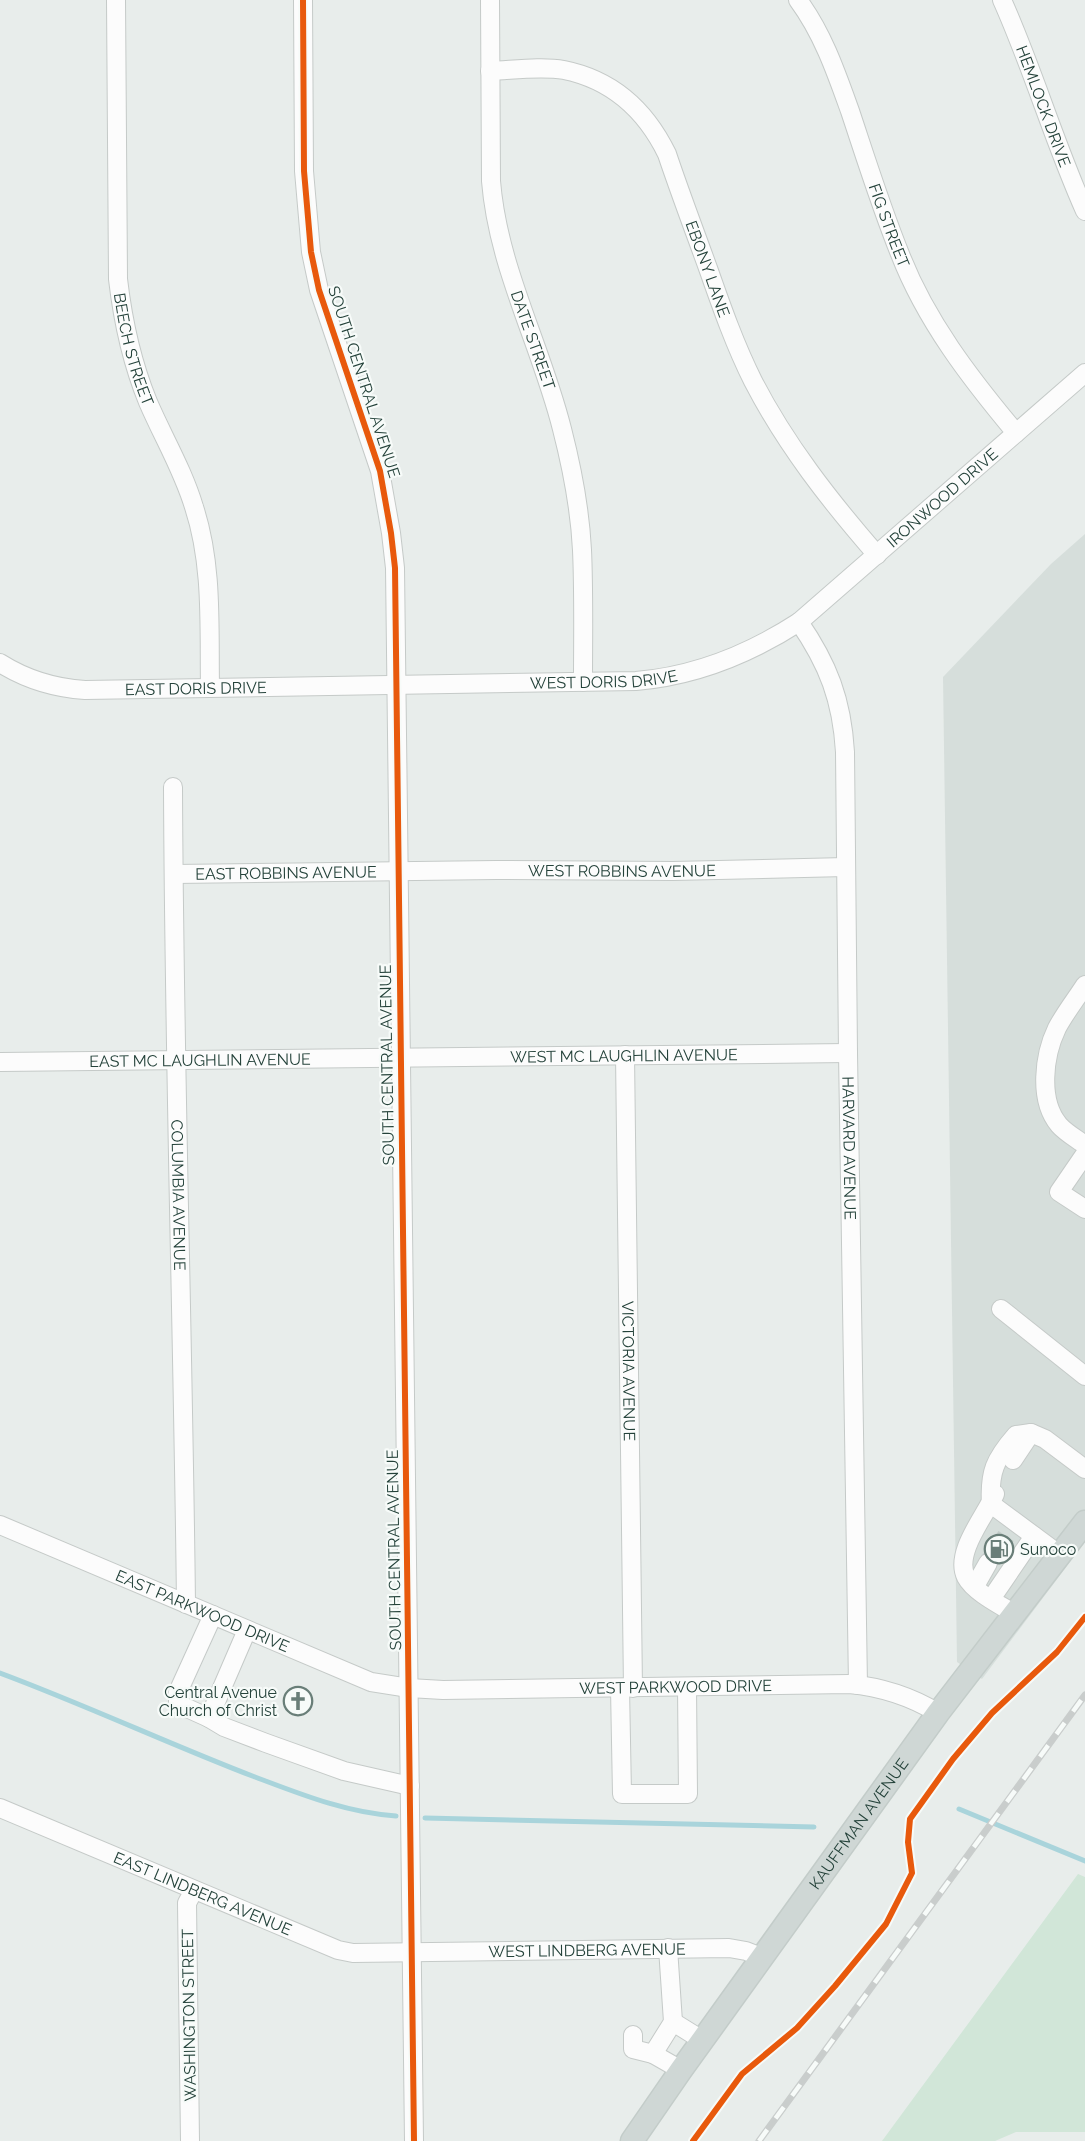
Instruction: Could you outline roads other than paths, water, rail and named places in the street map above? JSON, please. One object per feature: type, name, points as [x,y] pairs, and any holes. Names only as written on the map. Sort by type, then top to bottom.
[{"type":"main road","name":"KAUFFMAN AVENUE","points":[[632,2137],[938,1713],[1085,1522]]},
{"type":"street","name":"BEECH STREET","points":[[116,0],[118,279],[121,311],[137,373],[187,487],[202,532],[209,585],[210,687]]},
{"type":"street","name":"SOUTH CENTRAL AVENUE","points":[[303,0],[304,171],[307,224],[319,290],[371,440],[386,497],[395,568],[414,2141]]},
{"type":"street","name":"DATE STREET","points":[[490,0],[491,181],[497,227],[508,269],[551,390],[571,466],[582,549],[583,682]]},
{"type":"street","name":"FIG STREET","points":[[798,0],[813,23],[834,66],[900,255],[919,297],[962,367],[1016,433]]},
{"type":"street","name":"HEMLOCK DRIVE","points":[[1002,0],[1018,35],[1072,182],[1085,211]]},
{"type":"street","name":"EBONY LANE","points":[[490,71],[564,70],[591,78],[618,92],[647,119],[668,154],[736,347],[754,382],[779,428],[808,472],[877,555]]},
{"type":"street","name":"IRONWOOD DRIVE","points":[[799,622],[1085,373]]},
{"type":"street","name":"WEST DORIS DRIVE","points":[[397,685],[656,679],[699,670],[750,651],[799,622]]},
{"type":"street","name":"HARVARD AVENUE","points":[[799,622],[818,648],[830,676],[839,703],[845,752],[858,1685]]},
{"type":"street","name":"EAST DORIS DRIVE","points":[[0,663],[28,679],[65,688],[86,690],[397,685]]},
{"type":"street","name":"COLUMBIA AVENUE","points":[[173,787],[186,1604]]},
{"type":"street","name":"WEST ROBBINS AVENUE","points":[[398,872],[673,871],[846,867]]},
{"type":"street","name":"EAST ROBBINS AVENUE","points":[[174,874],[398,872]]},
{"type":"street","points":[[1085,985],[1057,1028],[1047,1059],[1046,1086],[1050,1112],[1060,1126],[1085,1145]]},
{"type":"street","name":"WEST MC LAUGHLIN AVENUE","points":[[400,1058],[848,1053]]},
{"type":"street","name":"VICTORIA AVENUE","points":[[625,1055],[627,1688],[622,1794],[688,1794],[687,1687]]},
{"type":"street","name":"EAST MC LAUGHLIN AVENUE","points":[[0,1062],[400,1058]]},
{"type":"street","points":[[1085,1154],[1059,1192],[1085,1209]]},
{"type":"street","points":[[1000,1309],[1085,1376]]},
{"type":"street","points":[[1015,1614],[983,1595],[966,1576],[963,1555],[1009,1465],[1031,1433]]},
{"type":"street","points":[[1060,1556],[1034,1536],[1011,1529],[991,1504],[989,1480],[1001,1452],[1016,1435],[1031,1433],[1045,1439],[1085,1469]]},
{"type":"street","name":"EAST PARKWOOD DRIVE","points":[[0,1525],[371,1682],[409,1688]]},
{"type":"street","points":[[991,1599],[1034,1536]]},
{"type":"street","points":[[975,1586],[988,1563]]},
{"type":"street","points":[[213,1615],[178,1692],[178,1704],[224,1727],[344,1772],[410,1786]]},
{"type":"street","points":[[209,1718],[247,1630]]},
{"type":"street","name":"WEST PARKWOOD DRIVE","points":[[409,1688],[443,1690],[858,1685],[900,1694],[938,1713]]},
{"type":"street","name":"EAST LINDBERG AVENUE","points":[[0,1808],[338,1950],[353,1953],[412,1952]]},
{"type":"street","name":"WASHINGTON STREET","points":[[190,2141],[187,1903],[194,1890]]},
{"type":"street","points":[[653,2054],[673,2022],[668,1948]]},
{"type":"street","name":"WEST LINDBERG AVENUE","points":[[412,1952],[738,1948],[761,1957]]},
{"type":"street","points":[[673,2022],[702,2040]]},
{"type":"street","points":[[633,2035],[633,2049],[653,2054],[681,2070]]},
{"type":"waterway","points":[[0,1673],[289,1790],[342,1807],[396,1816]]},
{"type":"waterway","points":[[959,1809],[1085,1861]]},
{"type":"waterway","points":[[425,1818],[814,1827]]},
{"type":"tunnel","points":[[988,1563],[1006,1536]]},
{"type":"railway","points":[[759,2141],[1085,1695]]},
{"type":"place","name":"Sunoco","points":[[999,1549]]},
{"type":"place","name":"Central Avenue Church of Christ","points":[[298,1701]]}]
